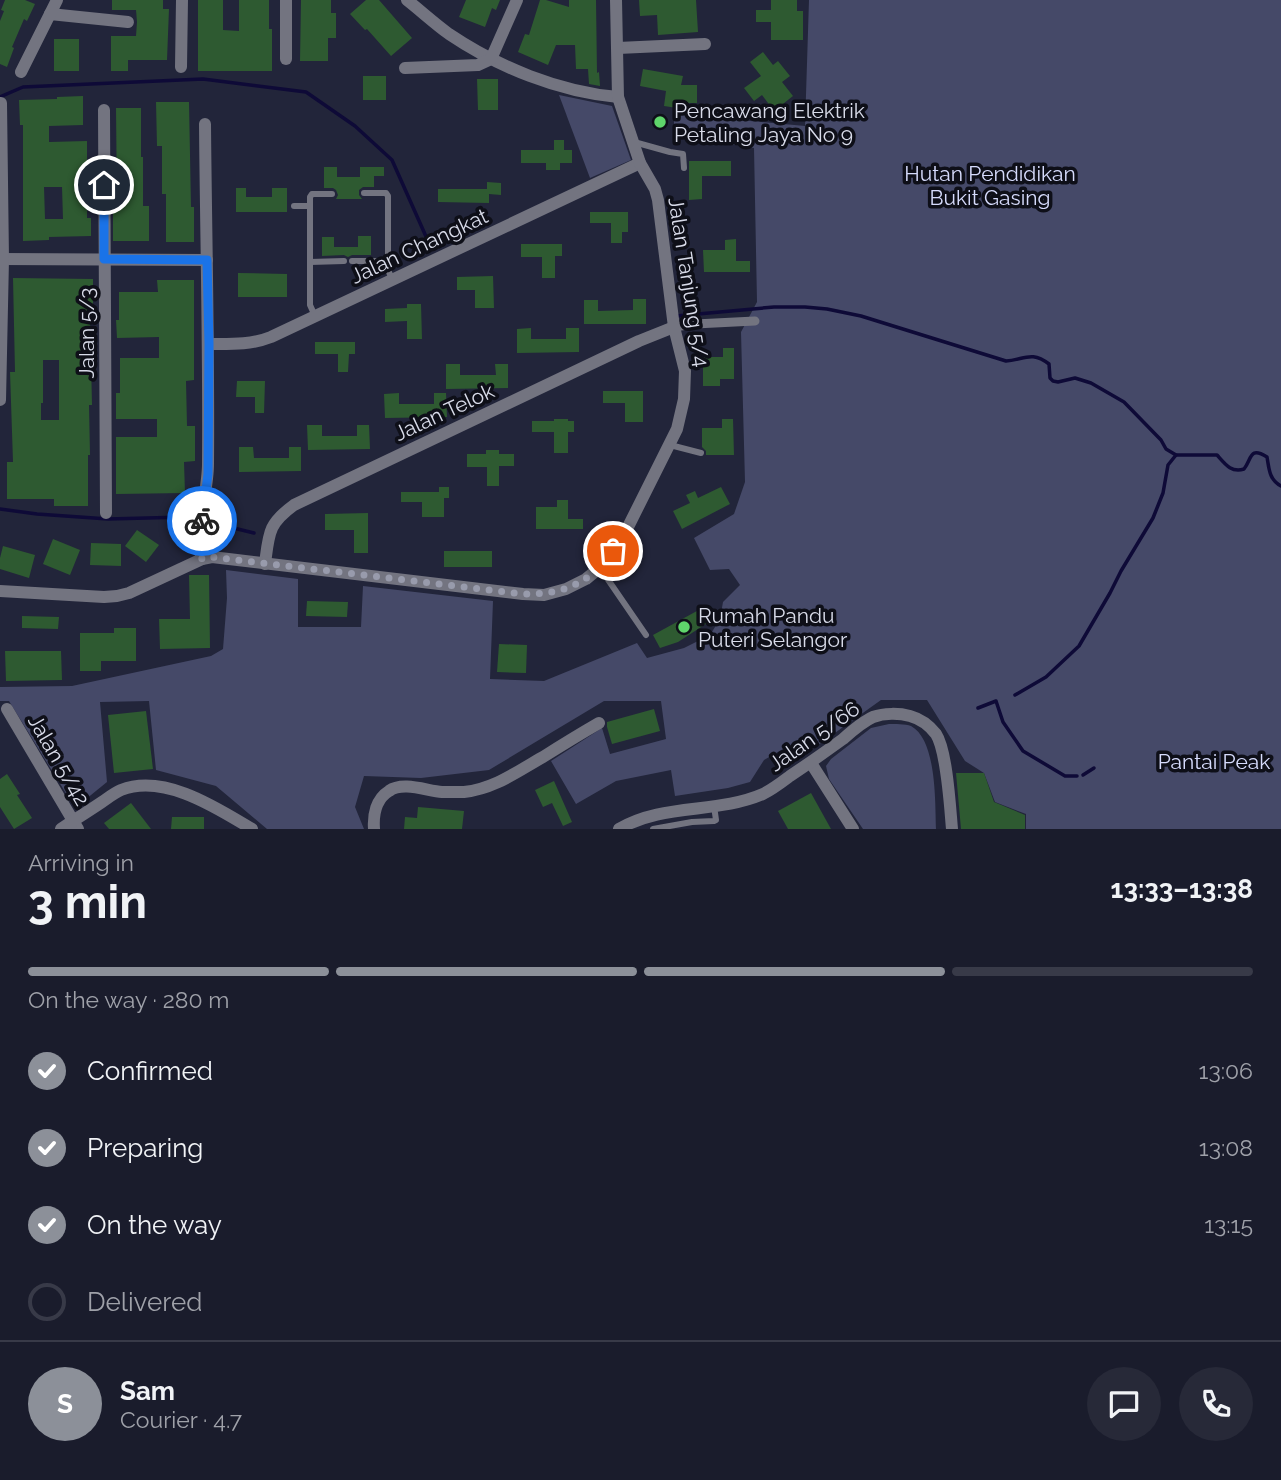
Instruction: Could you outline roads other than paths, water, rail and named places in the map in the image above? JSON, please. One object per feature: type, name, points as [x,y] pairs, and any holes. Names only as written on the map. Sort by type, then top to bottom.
[{"type":"street","points":[[21,72],[57,0]]},
{"type":"street","points":[[181,67],[182,0]]},
{"type":"street","points":[[286,0],[286,59]]},
{"type":"street","points":[[407,0],[449,33],[491,59],[571,89],[618,97]]},
{"type":"street","points":[[405,68],[478,65],[491,59],[517,0]]},
{"type":"street","name":"Jalan Tanjung 5/4","points":[[202,559],[212,557],[544,595],[566,589],[586,579],[600,568],[623,537],[677,429],[684,400],[685,371],[674,327],[658,200],[655,189],[640,163],[618,97],[616,0]]},
{"type":"street","points":[[50,14],[128,22]]},
{"type":"street","points":[[618,48],[705,44]]},
{"type":"street","points":[[0,400],[1,103]]},
{"type":"street","name":"Jalan 5/3","points":[[104,110],[106,513]]},
{"type":"street","points":[[0,591],[117,596],[202,559],[201,527],[208,474],[209,344],[205,124]]},
{"type":"street","name":"Jalan Changkat","points":[[209,344],[261,341],[640,163]]},
{"type":"street","points":[[1,258],[207,260]]},
{"type":"street","points":[[674,327],[755,321]]},
{"type":"street","name":"Jalan Telok","points":[[265,564],[269,532],[280,515],[294,505],[639,341],[674,327]]},
{"type":"street","name":"Jalan 5/42","points":[[8,709],[76,825]]},
{"type":"street","name":"Jalan 5/66","points":[[619,829],[634,821],[679,810],[744,802],[767,792],[811,763],[860,725],[874,717],[891,714],[921,720],[937,736],[942,751],[952,829]]},
{"type":"street","points":[[374,829],[376,807],[390,789],[402,787],[466,792],[485,787],[506,779],[599,723]]},
{"type":"street","points":[[811,763],[853,829]]},
{"type":"street","points":[[61,829],[76,825],[120,790],[139,786],[159,787],[187,794],[213,805],[252,829]]},
{"type":"lane","points":[[634,142],[683,154],[684,168]]},
{"type":"lane","points":[[364,193],[388,194],[388,270],[392,280]]},
{"type":"lane","points":[[315,316],[310,305],[310,197],[312,194],[332,194]]},
{"type":"lane","points":[[293,205],[310,205]]},
{"type":"lane","points":[[310,262],[388,261]]},
{"type":"lane","points":[[670,444],[701,453]]},
{"type":"lane","points":[[600,568],[646,635]]},
{"type":"lane","points":[[653,829],[714,821],[714,806]]},
{"type":"waterway","points":[[0,97],[23,87],[203,79],[306,92],[355,126],[392,160],[428,241]]},
{"type":"waterway","points":[[676,316],[774,307],[827,309],[861,316],[1006,361],[1037,357],[1049,364],[1050,378],[1053,381],[1075,378],[1091,383],[1124,402],[1161,440],[1166,449],[1176,455],[1217,455],[1229,467],[1239,470],[1244,469],[1254,453],[1261,454],[1267,457],[1272,477],[1281,486]]},
{"type":"waterway","points":[[1015,695],[1046,677],[1079,646],[1153,518],[1163,493],[1168,465],[1176,455]]},
{"type":"waterway","points":[[0,509],[108,519],[186,517]]},
{"type":"waterway","points":[[213,523],[254,533]]},
{"type":"waterway","points":[[978,708],[996,701],[1003,722],[1023,751],[1065,776],[1077,776]]},
{"type":"waterway","points":[[1083,775],[1094,768]]},
{"type":"place","name":"Pencawang Elektrik Petaling Jaya No 9","points":[[660,122]]},
{"type":"place","name":"Rumah Pandu Puteri Selangor","points":[[684,627]]},
{"type":"park label","name":"Hutan Pendidikan Bukit Gasing","points":[[990,185]]},
{"type":"park label","name":"Pantai Peak","points":[[1214,761]]}]
